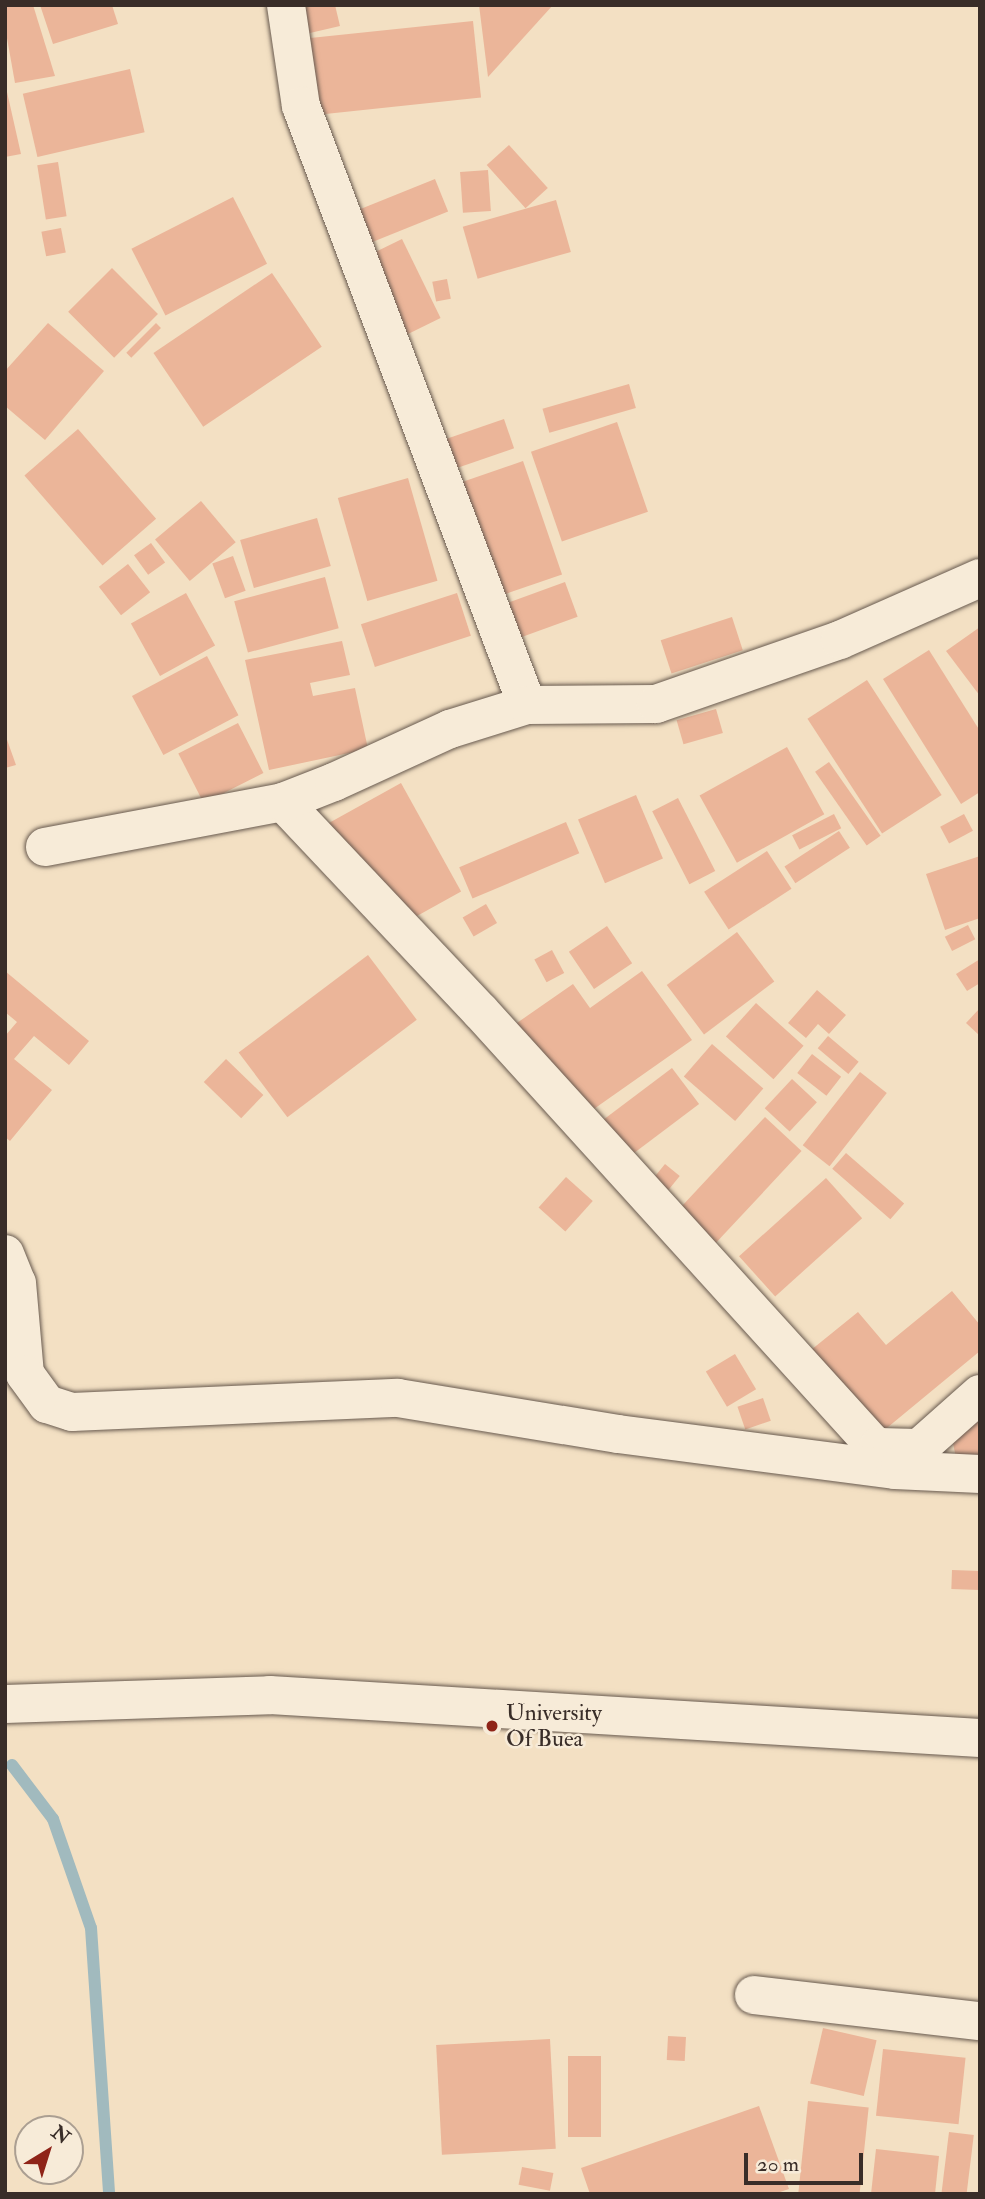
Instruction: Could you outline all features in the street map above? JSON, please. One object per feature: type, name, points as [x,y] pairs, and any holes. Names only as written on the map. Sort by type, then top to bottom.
[{"type":"street","points":[[286,5],[301,106],[527,705]]},
{"type":"street","points":[[45,847],[282,802],[334,782],[450,729],[527,705],[656,704],[841,640],[980,578]]},
{"type":"street","points":[[282,802],[480,1011],[871,1442],[907,1459]]},
{"type":"street","points":[[5,1254],[17,1283],[25,1374],[47,1404],[58,1409],[72,1412],[398,1398],[618,1434],[907,1459],[980,1474]]},
{"type":"street","points":[[907,1459],[980,1394]]},
{"type":"street","points":[[5,1704],[16,1701],[270,1695],[980,1738]]},
{"type":"street","points":[[754,1994],[980,2021]]},
{"type":"building","points":[[5,5],[33,5],[55,76],[15,83],[5,27]]},
{"type":"building","points":[[40,5],[112,5],[118,24],[53,44]]},
{"type":"building","points":[[290,5],[335,5],[340,26],[297,36]]},
{"type":"building","points":[[479,5],[553,5],[488,77]]},
{"type":"building","points":[[473,21],[481,98],[316,115],[308,38]]},
{"type":"building","points":[[130,69],[145,132],[37,157],[23,94]]},
{"type":"building","points":[[5,83],[21,154],[5,157]]},
{"type":"building","points":[[509,145],[548,188],[526,208],[487,165]]},
{"type":"building","points":[[58,162],[67,216],[46,220],[37,165]]},
{"type":"building","points":[[488,170],[491,211],[463,213],[460,172]]},
{"type":"building","points":[[435,179],[448,211],[367,244],[354,212]]},
{"type":"building","points":[[233,197],[267,264],[165,316],[131,249]]},
{"type":"building","points":[[556,200],[571,252],[478,279],[463,227]]},
{"type":"building","points":[[61,228],[66,253],[46,256],[41,232]]},
{"type":"building","points":[[402,239],[441,318],[398,339],[360,260]]},
{"type":"building","points":[[112,268],[158,314],[114,358],[68,312]]},
{"type":"building","points":[[272,273],[322,347],[203,427],[153,353]]},
{"type":"building","points":[[447,279],[451,299],[436,301],[432,282]]},
{"type":"building","points":[[48,323],[104,371],[45,440],[5,406],[5,371]]},
{"type":"building","points":[[156,323],[161,328],[131,358],[126,353]]},
{"type":"building","points":[[629,384],[636,408],[549,433],[542,409]]},
{"type":"building","points":[[504,419],[514,448],[424,479],[414,450]]},
{"type":"building","points":[[617,422],[648,512],[562,541],[531,452]]},
{"type":"building","points":[[78,429],[156,519],[102,565],[24,476]]},
{"type":"building","points":[[523,461],[562,574],[491,599],[452,485]]},
{"type":"building","points":[[408,478],[437,581],[367,601],[338,498]]},
{"type":"building","points":[[201,501],[236,542],[190,581],[155,540]]},
{"type":"building","points":[[317,518],[331,566],[254,588],[240,540]]},
{"type":"building","points":[[151,543],[165,562],[148,575],[134,555]]},
{"type":"building","points":[[233,556],[246,591],[225,598],[212,564]]},
{"type":"building","points":[[128,564],[150,592],[121,615],[99,587]]},
{"type":"building","points":[[325,577],[339,628],[248,653],[234,601]]},
{"type":"building","points":[[565,582],[578,617],[498,646],[485,611]]},
{"type":"building","points":[[186,593],[215,645],[160,676],[131,624]]},
{"type":"building","points":[[457,593],[471,636],[375,667],[361,624]]},
{"type":"building","points":[[732,617],[743,650],[671,673],[661,640]]},
{"type":"building","points":[[980,627],[980,696],[946,651]]},
{"type":"building","points":[[342,641],[350,675],[310,683],[313,696],[355,688],[368,749],[269,770],[245,660]]},
{"type":"building","points":[[929,650],[980,731],[980,792],[961,804],[883,679]]},
{"type":"building","points":[[207,656],[238,715],[163,755],[132,696]]},
{"type":"building","points":[[867,680],[942,795],[882,834],[807,719]]},
{"type":"building","points":[[716,709],[723,733],[683,744],[677,720]]},
{"type":"building","points":[[238,723],[263,773],[204,803],[178,753]]},
{"type":"building","points":[[5,734],[16,765],[5,768]]},
{"type":"building","points":[[787,747],[824,814],[737,863],[700,795]]},
{"type":"building","points":[[829,762],[881,836],[867,845],[815,772]]},
{"type":"building","points":[[401,783],[461,891],[387,933],[327,824]]},
{"type":"building","points":[[636,795],[663,859],[605,883],[578,820]]},
{"type":"building","points":[[678,798],[715,871],[689,884],[652,811]]},
{"type":"building","points":[[834,814],[841,828],[799,850],[792,835]]},
{"type":"building","points":[[964,814],[973,831],[949,843],[940,827]]},
{"type":"building","points":[[566,822],[579,853],[473,899],[459,867]]},
{"type":"building","points":[[839,831],[850,848],[795,883],[784,866]]},
{"type":"building","points":[[767,851],[792,889],[729,930],[704,892]]},
{"type":"building","points":[[980,856],[980,918],[945,930],[926,874]]},
{"type":"building","points":[[486,904],[497,923],[474,937],[463,918]]},
{"type":"building","points":[[968,925],[975,939],[952,951],[945,937]]},
{"type":"building","points":[[607,926],[632,963],[594,989],[569,952]]},
{"type":"building","points":[[737,932],[774,982],[704,1034],[667,985]]},
{"type":"building","points":[[552,950],[564,973],[547,982],[534,959]]},
{"type":"building","points":[[368,955],[417,1020],[287,1117],[239,1052]]},
{"type":"building","points":[[980,959],[980,983],[967,991],[956,974]]},
{"type":"building","points":[[5,971],[89,1041],[69,1065],[34,1036],[14,1059],[52,1090],[10,1141],[5,1137],[5,1036],[17,1022],[5,1012]]},
{"type":"building","points":[[642,971],[692,1040],[581,1118],[514,1025],[573,984],[590,1008]]},
{"type":"building","points":[[817,990],[846,1015],[829,1034],[818,1024],[806,1038],[788,1023]]},
{"type":"building","points":[[756,1003],[804,1046],[773,1079],[726,1036]]},
{"type":"building","points":[[980,1008],[980,1036],[966,1023]]},
{"type":"building","points":[[828,1036],[859,1062],[848,1074],[818,1048]]},
{"type":"building","points":[[712,1044],[763,1089],[735,1121],[684,1076]]},
{"type":"building","points":[[812,1054],[841,1077],[826,1096],[797,1073]]},
{"type":"building","points":[[226,1059],[263,1095],[241,1118],[204,1082]]},
{"type":"building","points":[[672,1068],[699,1104],[617,1166],[590,1130]]},
{"type":"building","points":[[860,1072],[887,1093],[830,1166],[803,1145]]},
{"type":"building","points":[[792,1079],[817,1102],[790,1131],[765,1108]]},
{"type":"building","points":[[765,1117],[802,1151],[710,1249],[674,1215]]},
{"type":"building","points":[[846,1153],[904,1204],[890,1219],[832,1169]]},
{"type":"building","points":[[665,1164],[680,1176],[660,1201],[645,1189]]},
{"type":"building","points":[[566,1177],[593,1201],[565,1232],[539,1207]]},
{"type":"building","points":[[826,1178],[862,1218],[775,1296],[739,1256]]},
{"type":"building","points":[[952,1291],[980,1325],[980,1351],[859,1451],[790,1367],[858,1312],[886,1345]]},
{"type":"building","points":[[735,1354],[756,1389],[727,1407],[706,1372]]},
{"type":"building","points":[[763,1398],[771,1421],[745,1429],[737,1407]]},
{"type":"building","points":[[980,1412],[980,1464],[957,1463],[950,1428]]},
{"type":"building","points":[[952,1570],[980,1571],[979,1590],[951,1589]]},
{"type":"building","points":[[823,2028],[877,2040],[864,2096],[810,2084]]},
{"type":"building","points":[[668,2036],[686,2037],[685,2061],[667,2060]]},
{"type":"building","points":[[550,2039],[556,2149],[442,2155],[436,2045]]},
{"type":"building","points":[[883,2049],[966,2058],[959,2124],[876,2116]]},
{"type":"building","points":[[568,2056],[601,2056],[601,2137],[568,2137]]},
{"type":"building","points":[[808,2101],[869,2107],[860,2194],[798,2193]]},
{"type":"building","points":[[759,2106],[789,2189],[774,2194],[590,2194],[581,2168]]},
{"type":"building","points":[[949,2132],[974,2135],[967,2194],[941,2194]]},
{"type":"building","points":[[876,2149],[939,2156],[935,2194],[871,2194]]},
{"type":"building","points":[[522,2167],[553,2173],[550,2191],[519,2185]]},
{"type":"waterway","points":[[12,1765],[53,1819],[91,1928],[109,2194]]},
{"type":"place","name":"University Of Buea","points":[[492,1726]]}]
